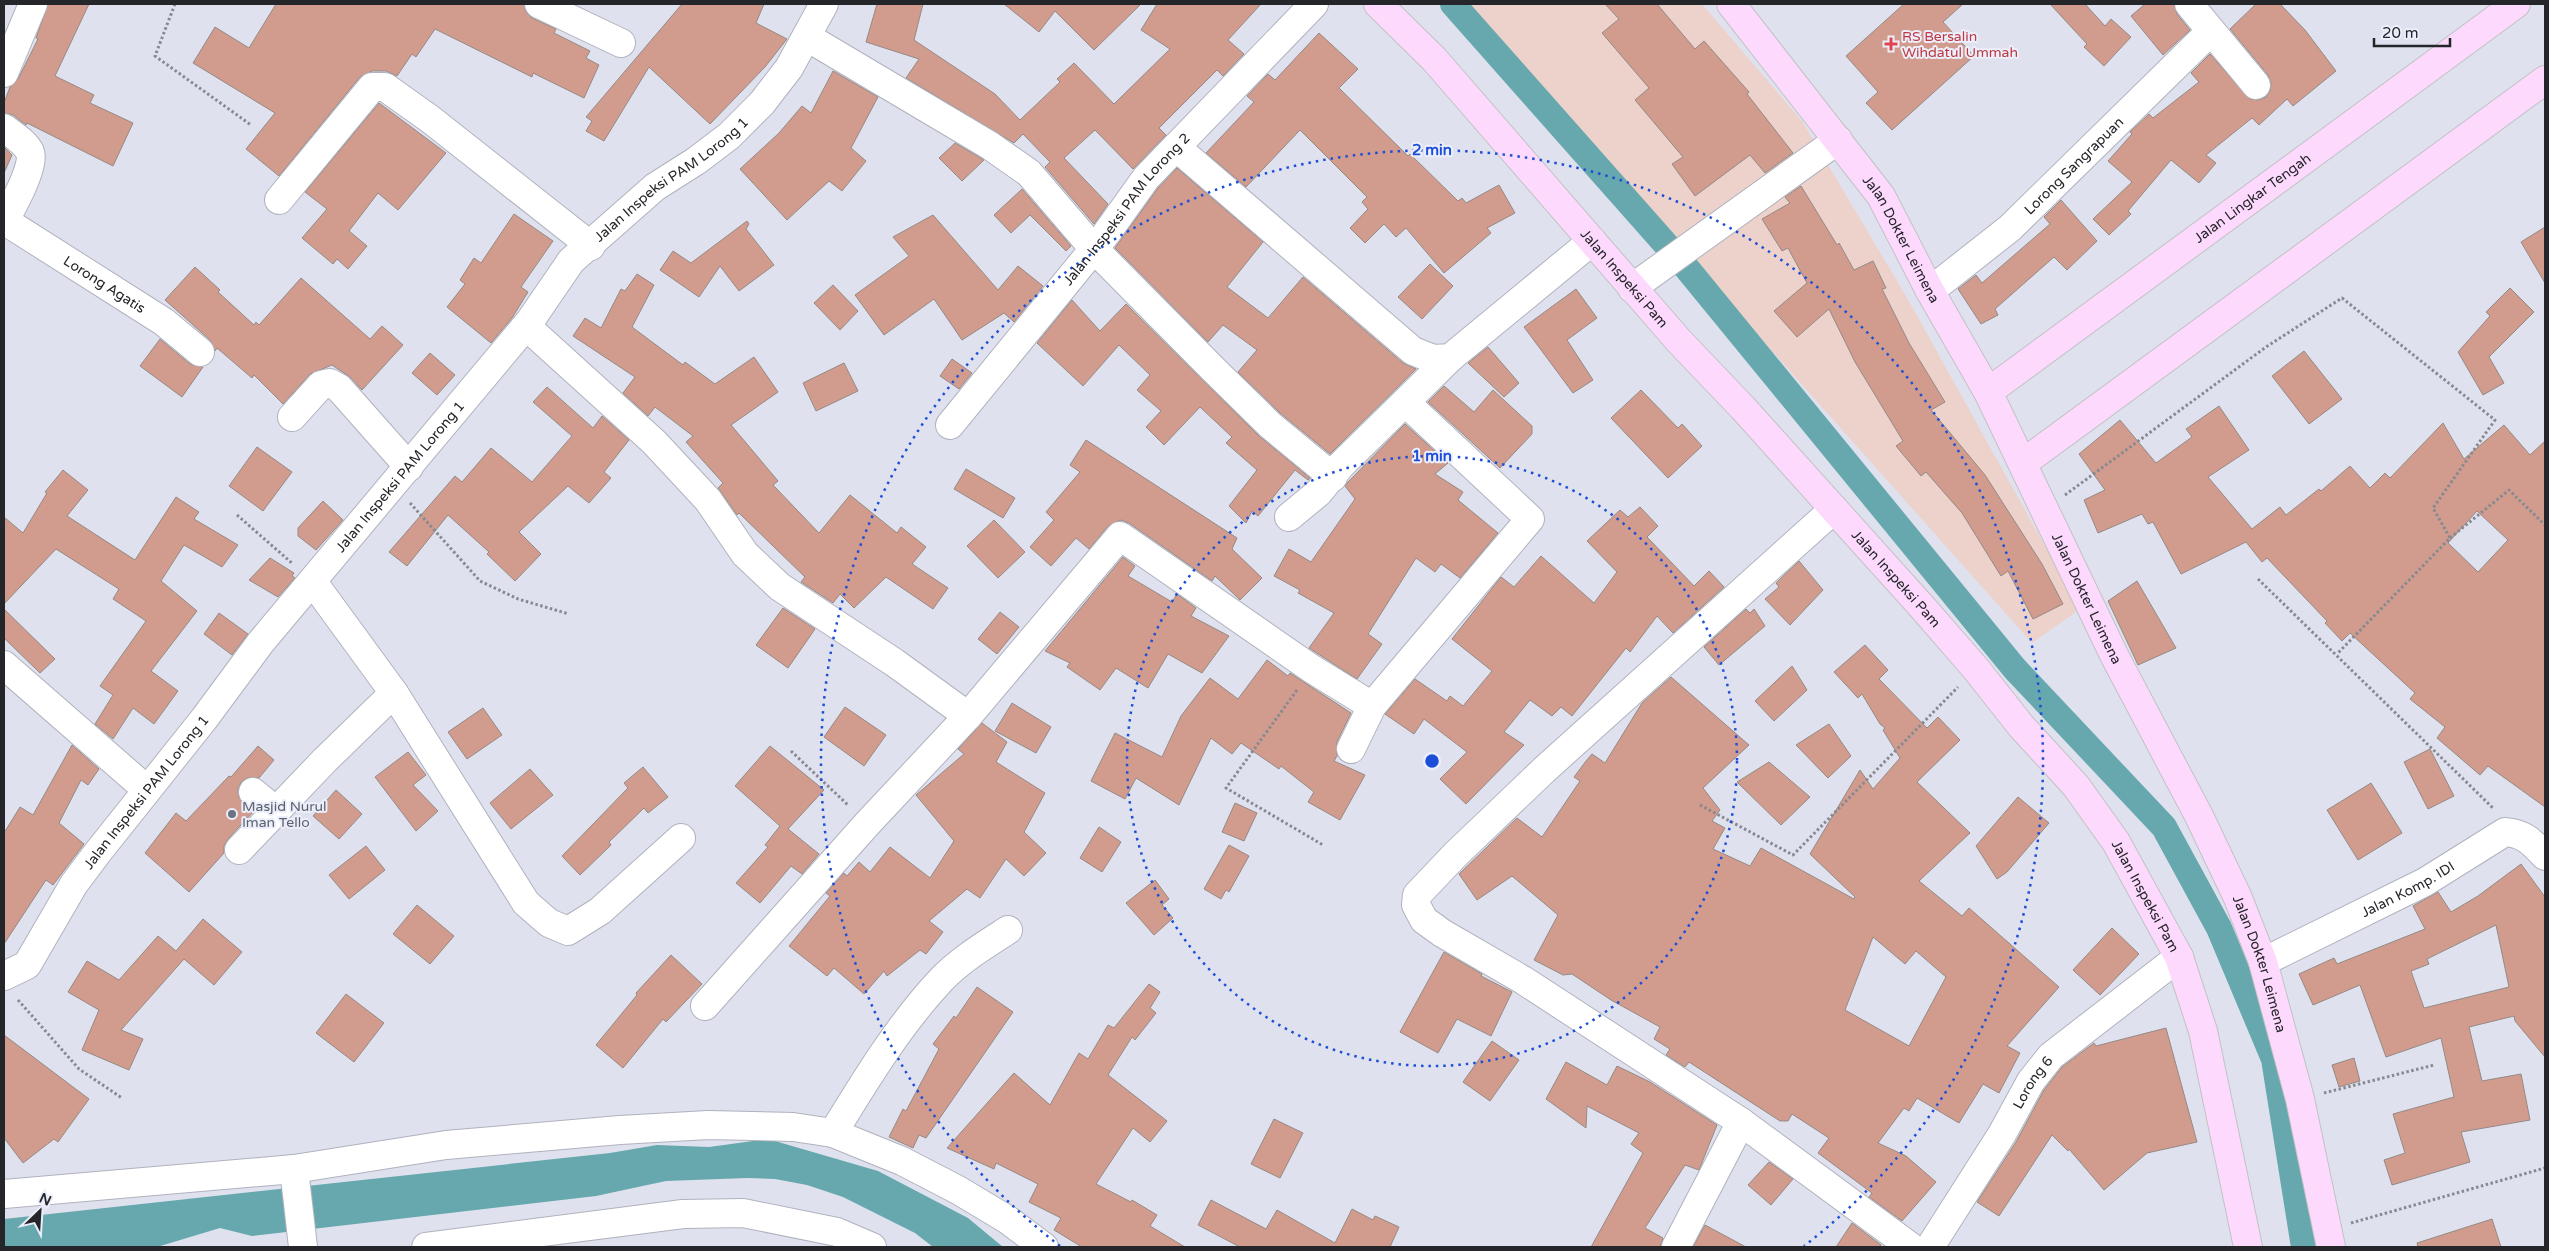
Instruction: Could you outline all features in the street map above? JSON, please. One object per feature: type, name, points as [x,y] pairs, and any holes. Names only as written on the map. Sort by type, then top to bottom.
[{"type":"main road","name":"Jalan Inspeksi Pam","points":[[1378,4],[1434,59],[1679,342],[1834,509],[1976,668],[2022,726],[2076,786],[2116,842],[2179,957],[2203,1031],[2248,1247]]},
{"type":"main road","name":"Jalan Dokter Leimena","points":[[1731,4],[1881,196],[1930,291],[1988,392],[2114,655],[2199,816],[2238,898],[2263,962],[2300,1099],[2329,1238]]},
{"type":"main road","name":"Jalan Lingkar Tengah","points":[[1988,392],[2516,4]]},
{"type":"main road","points":[[2023,463],[2545,80]]},
{"type":"street","points":[[4,73],[33,4]]},
{"type":"street","points":[[539,4],[622,42]]},
{"type":"street","name":"Jalan Inspeksi PAM Lorong 1","points":[[10,987],[27,965],[74,884],[146,789],[204,720],[261,642],[526,326],[571,261],[591,246],[655,187],[696,161],[729,136],[762,103],[789,68],[824,4]]},
{"type":"street","name":"Jalan Inspeksi PAM Lorong 2","points":[[950,425],[1094,249],[1146,178],[1314,4]]},
{"type":"street","points":[[2189,4],[2256,85]]},
{"type":"street","name":"Lorong Sangrapuan","points":[[1930,291],[2010,228],[2210,31]]},
{"type":"street","points":[[807,37],[1030,173],[1094,249],[1270,425],[1333,477]]},
{"type":"street","points":[[279,200],[372,87],[385,87],[430,119],[591,246]]},
{"type":"street","points":[[4,128],[26,145],[31,154],[29,169],[4,221]]},
{"type":"street","points":[[1632,288],[1838,140]]},
{"type":"street","points":[[1176,147],[1414,351],[1433,359],[1450,358]]},
{"type":"street","name":"Lorong Agatis","points":[[4,221],[117,290],[164,322],[200,352]]},
{"type":"street","points":[[1289,516],[1318,493],[1333,477],[1341,464],[1406,403],[1450,358],[1592,241]]},
{"type":"street","points":[[526,326],[654,442],[708,500],[745,554],[780,587],[895,663],[968,716]]},
{"type":"street","points":[[292,418],[320,385],[330,383],[339,388],[401,476]]},
{"type":"street","points":[[1351,749],[1372,706],[1530,519],[1406,403]]},
{"type":"street","points":[[1834,509],[1544,770],[1456,854],[1417,895],[1416,905],[1424,920],[1442,933],[1523,980],[1741,1122],[1911,1247]]},
{"type":"street","points":[[705,1006],[867,824],[968,716],[1120,536],[1312,669],[1372,706]]},
{"type":"street","points":[[313,582],[394,693],[526,903],[549,923],[568,931],[600,911],[681,838]]},
{"type":"street","points":[[4,665],[146,789]]},
{"type":"street","points":[[239,850],[394,693]]},
{"type":"street","points":[[253,792],[276,811]]},
{"type":"street","name":"Jalan Komp. IDI","points":[[2263,962],[2425,882],[2505,832],[2518,832]]},
{"type":"street","points":[[2518,832],[2531,841],[2545,856]]},
{"type":"street","points":[[833,1133],[872,1070],[941,980],[974,952],[1008,930]]},
{"type":"street","name":"Lorong 6","points":[[1930,1247],[2002,1134],[2031,1081],[2051,1056],[2179,957]]},
{"type":"street","points":[[1676,1247],[1741,1122]]},
{"type":"street","points":[[4,1194],[294,1168],[446,1145],[620,1130],[708,1125],[793,1127],[833,1133],[902,1161],[958,1190],[1008,1220],[1044,1247]]},
{"type":"street","points":[[294,1168],[303,1247]]},
{"type":"street","points":[[426,1247],[683,1214],[733,1213],[837,1232],[872,1247]]},
{"type":"path","points":[[175,4],[156,56],[252,125]]},
{"type":"path","points":[[2045,510],[2266,347],[2342,298],[2495,420],[2433,508],[2450,538]]},
{"type":"path","points":[[401,476],[480,581],[518,599],[569,614]]},
{"type":"path","points":[[2337,654],[2450,538],[2509,490],[2545,525]]},
{"type":"path","points":[[237,515],[313,582]]},
{"type":"path","points":[[2258,579],[2518,832]]},
{"type":"path","points":[[1700,805],[1793,855],[1976,668]]},
{"type":"path","points":[[1312,669],[1226,788],[1323,845]]},
{"type":"path","points":[[791,751],[867,824]]},
{"type":"path","points":[[10,987],[80,1068],[122,1098]]},
{"type":"path","points":[[2300,1099],[2434,1065]]},
{"type":"path","points":[[2329,1238],[2545,1168]]},
{"type":"shaded area","points":[[1463,4],[1702,4],[1802,121],[1906,296],[2080,609],[2032,643]]},
{"type":"water","points":[[768,1139],[878,1171],[968,1218],[1003,1247],[933,1247],[915,1233],[843,1197],[807,1185],[775,1179],[747,1178],[666,1181],[596,1196],[252,1236],[220,1228],[157,1247],[4,1247],[4,1219],[610,1153],[657,1145],[709,1147]]},
{"type":"building","points":[[48,4],[89,4],[55,76],[94,95],[90,103],[133,123],[113,166],[27,123],[26,125],[13,115],[4,113],[4,103],[10,87],[18,79],[38,39],[36,38]]},
{"type":"building","points":[[276,4],[524,4],[526,12],[532,18],[556,29],[554,33],[590,51],[586,58],[599,65],[584,98],[533,73],[532,77],[435,29],[416,57],[412,54],[397,76],[386,71],[372,71],[360,77],[279,176],[246,149],[275,113],[193,63],[215,27],[249,48]]},
{"type":"building","points":[[682,4],[764,4],[756,23],[787,39],[765,67],[710,124],[649,67],[604,141],[586,131],[592,121],[586,117]]},
{"type":"building","points":[[877,4],[923,4],[914,40],[995,94],[1020,120],[1060,82],[1057,79],[1074,63],[1114,104],[1170,49],[1141,30],[1157,4],[1261,4],[1228,40],[1244,54],[1223,76],[1217,70],[1159,128],[1166,135],[1133,169],[1095,130],[1064,158],[1108,204],[1094,224],[1045,167],[1050,162],[1023,134],[1014,143],[906,78],[919,59],[866,42]]},
{"type":"building","points":[[1004,4],[1141,4],[1094,50],[1055,11],[1039,32]]},
{"type":"building","points":[[1605,4],[1657,4],[1695,49],[1704,41],[1749,92],[1747,94],[1793,153],[1765,173],[1750,155],[1695,196],[1672,164],[1683,157],[1635,100],[1649,88],[1602,33],[1619,19]]},
{"type":"building","points":[[1904,4],[1963,4],[1943,22],[1974,56],[1892,130],[1866,103],[1878,92],[1846,56]]},
{"type":"building","points":[[2050,4],[2085,4],[2105,26],[2111,19],[2131,37],[2104,66],[2084,47],[2087,44]]},
{"type":"building","points":[[2145,4],[2174,4],[2177,14],[2190,30],[2163,55],[2131,16]]},
{"type":"building","points":[[2256,4],[2280,4],[2305,30],[2336,71],[2293,106],[2287,99],[2259,125],[2252,118],[2206,155],[2216,163],[2199,183],[2171,160],[2128,211],[2131,214],[2109,235],[2093,219],[2132,182],[2108,161],[2132,134],[2130,132],[2149,114],[2153,118],[2199,82],[2191,73],[2210,54],[2250,99],[2259,100],[2266,97],[2270,91],[2271,83],[2268,75],[2230,29]]},
{"type":"building","points":[[1319,33],[1358,69],[1339,88],[1408,156],[1410,154],[1458,201],[1462,198],[1466,203],[1499,185],[1515,213],[1487,228],[1491,233],[1444,273],[1406,228],[1396,237],[1384,224],[1365,243],[1350,228],[1368,209],[1362,202],[1367,197],[1300,130],[1246,187],[1206,153],[1254,102],[1247,96],[1268,74],[1275,80]]},
{"type":"building","points":[[833,71],[878,97],[851,148],[866,161],[842,191],[829,181],[787,220],[740,169],[779,133],[802,106],[811,113]]},
{"type":"building","points":[[379,103],[446,153],[398,210],[378,193],[349,231],[367,246],[348,269],[337,259],[333,264],[302,238],[327,209],[305,192]]},
{"type":"building","points":[[955,143],[984,160],[962,181],[939,158]]},
{"type":"building","points":[[4,147],[12,155],[4,173]]},
{"type":"building","points":[[1177,168],[1263,242],[1227,287],[1268,318],[1303,277],[1403,363],[1416,369],[1330,454],[1280,413],[1238,372],[1257,350],[1223,325],[1208,342],[1115,248],[1158,188]]},
{"type":"building","points":[[1801,186],[1837,245],[1839,243],[1854,270],[1873,261],[1886,288],[1882,289],[1909,343],[1945,402],[1931,410],[1985,475],[2042,564],[2063,604],[2033,619],[2008,571],[2001,576],[1962,513],[1926,472],[1921,476],[1896,446],[1903,441],[1855,362],[1829,309],[1797,337],[1774,311],[1807,283],[1788,248],[1782,251],[1762,219],[1790,203],[1785,197]]},
{"type":"building","points":[[1022,189],[1071,246],[1066,251],[1030,215],[1011,233],[994,215]]},
{"type":"building","points":[[2061,200],[2097,241],[2067,270],[2054,257],[1995,309],[1998,315],[1981,324],[1958,289],[1976,275],[1982,283],[2050,224],[2044,217]]},
{"type":"building","points":[[514,214],[553,241],[521,287],[528,292],[512,318],[491,343],[447,307],[465,284],[460,280],[474,258],[481,263]]},
{"type":"building","points":[[933,215],[998,290],[1018,266],[1043,286],[1014,322],[1004,313],[962,340],[934,299],[884,335],[855,295],[909,256],[893,237]]},
{"type":"building","points":[[747,221],[749,224],[746,229],[774,265],[739,291],[720,266],[699,297],[660,270],[673,251],[691,263]]},
{"type":"building","points":[[2545,227],[2545,283],[2521,242]]},
{"type":"building","points":[[1430,264],[1453,286],[1422,319],[1398,297]]},
{"type":"building","points":[[195,267],[220,290],[218,292],[254,325],[256,322],[259,325],[301,278],[370,339],[382,326],[403,345],[362,390],[350,377],[332,365],[310,374],[283,404],[254,375],[252,378],[217,348],[215,351],[210,340],[165,300]]},
{"type":"building","points":[[637,274],[654,285],[632,327],[683,365],[685,362],[715,384],[754,357],[778,392],[731,425],[778,481],[773,485],[819,533],[850,495],[897,533],[901,527],[926,547],[912,564],[948,588],[933,609],[886,577],[854,608],[840,594],[833,603],[801,582],[805,577],[739,513],[737,515],[718,488],[723,483],[686,442],[693,436],[655,407],[648,416],[623,393],[635,377],[573,336],[585,318],[601,328],[621,289],[625,291]]},
{"type":"building","points":[[833,285],[858,311],[840,330],[814,303]]},
{"type":"building","points":[[2510,288],[2534,312],[2489,357],[2504,383],[2483,395],[2458,352],[2490,316],[2486,312]]},
{"type":"building","points":[[1576,289],[1597,318],[1567,340],[1593,380],[1573,393],[1524,327]]},
{"type":"building","points":[[1072,300],[1100,331],[1126,304],[1259,436],[1310,478],[1308,480],[1295,470],[1258,516],[1252,511],[1246,523],[1229,506],[1257,470],[1226,443],[1232,437],[1200,407],[1164,445],[1146,427],[1161,411],[1137,390],[1150,375],[1119,345],[1083,386],[1037,343]]},
{"type":"building","points":[[160,339],[190,364],[203,367],[182,397],[140,366]]},
{"type":"building","points":[[1488,347],[1519,383],[1504,397],[1468,363]]},
{"type":"building","points":[[2304,351],[2342,399],[2309,424],[2272,376]]},
{"type":"building","points":[[430,353],[455,375],[437,395],[412,373]]},
{"type":"building","points":[[952,359],[972,373],[959,389],[940,376]]},
{"type":"building","points":[[844,363],[858,391],[816,411],[803,383]]},
{"type":"building","points":[[1444,386],[1474,412],[1493,390],[1532,426],[1532,434],[1500,468],[1428,402]]},
{"type":"building","points":[[547,387],[593,428],[602,416],[629,440],[604,472],[611,478],[589,503],[568,486],[519,532],[541,554],[515,581],[487,554],[489,552],[448,515],[407,566],[389,552],[455,476],[462,482],[491,448],[532,482],[572,436],[533,402]]},
{"type":"building","points":[[1641,390],[1678,428],[1682,424],[1702,446],[1668,478],[1611,418]]},
{"type":"building","points":[[2219,406],[2249,450],[2208,477],[2252,529],[2280,507],[2286,515],[2319,489],[2321,491],[2350,466],[2370,488],[2385,473],[2390,478],[2443,423],[2464,459],[2504,425],[2530,455],[2545,441],[2545,807],[2488,766],[2480,775],[2437,738],[2445,727],[2410,699],[2415,693],[2350,633],[2342,641],[2325,623],[2327,621],[2267,558],[2262,562],[2246,542],[2181,574],[2153,522],[2148,524],[2142,514],[2098,533],[2084,500],[2105,490],[2079,454],[2120,420],[2156,463],[2192,437],[2186,429]],"holes":[[[2477,511],[2508,540],[2478,572],[2448,543]]]},
{"type":"building","points":[[1405,424],[1448,463],[1435,474],[1463,492],[1458,500],[1498,533],[1460,578],[1441,564],[1435,572],[1416,558],[1368,634],[1382,644],[1357,679],[1309,648],[1334,613],[1298,593],[1300,590],[1274,576],[1289,549],[1311,562],[1355,499],[1345,486]]},
{"type":"building","points":[[1086,440],[1237,538],[1232,549],[1262,578],[1240,600],[1215,576],[1212,581],[1129,523],[1121,520],[1108,526],[1089,549],[1076,538],[1051,566],[1030,547],[1054,520],[1046,512],[1080,472],[1070,465]]},
{"type":"building","points":[[257,447],[292,472],[263,511],[229,486]]},
{"type":"building","points":[[966,469],[1015,498],[1003,518],[954,489]]},
{"type":"building","points":[[63,470],[88,490],[67,516],[135,560],[176,497],[199,512],[194,519],[238,545],[222,567],[184,545],[161,581],[197,611],[151,671],[178,691],[154,724],[133,708],[113,739],[95,724],[113,695],[100,686],[146,621],[113,599],[119,589],[56,549],[4,604],[4,517],[23,533],[47,493],[45,492]]},
{"type":"building","points":[[323,501],[343,520],[316,550],[298,536],[298,528]]},
{"type":"building","points":[[1640,507],[1658,526],[1647,537],[1694,586],[1709,571],[1724,587],[1673,633],[1657,616],[1630,652],[1626,648],[1572,716],[1561,707],[1552,716],[1530,700],[1504,732],[1524,745],[1466,804],[1440,779],[1467,752],[1424,719],[1414,734],[1385,714],[1415,679],[1447,701],[1450,696],[1463,706],[1492,671],[1452,639],[1501,577],[1514,587],[1541,556],[1594,603],[1617,572],[1587,541],[1620,510],[1628,517]]},
{"type":"building","points":[[994,520],[1025,552],[998,578],[967,546]]},
{"type":"building","points":[[1123,557],[1135,566],[1128,576],[1172,602],[1177,594],[1196,608],[1191,616],[1229,636],[1202,673],[1168,654],[1148,688],[1116,668],[1100,690],[1067,667],[1070,663],[1045,651]]},
{"type":"building","points":[[270,558],[294,573],[292,576],[295,578],[278,597],[249,580]]},
{"type":"building","points":[[1799,561],[1823,590],[1790,625],[1765,599],[1779,587],[1776,583]]},
{"type":"building","points":[[2137,581],[2176,648],[2138,665],[2108,601]]},
{"type":"building","points":[[783,608],[815,629],[788,668],[756,645]]},
{"type":"building","points":[[4,609],[55,659],[40,673],[4,638]]},
{"type":"building","points":[[1746,609],[1750,613],[1754,609],[1765,626],[1719,665],[1704,647]]},
{"type":"building","points":[[1000,612],[1019,627],[997,654],[978,639]]},
{"type":"building","points":[[219,613],[248,634],[232,655],[204,634]]},
{"type":"building","points":[[1865,645],[1888,670],[1879,679],[1927,728],[1938,717],[1960,740],[1917,782],[1970,833],[1919,881],[1962,916],[1969,908],[2059,987],[2007,1046],[2020,1053],[1999,1093],[1983,1084],[1959,1123],[1917,1098],[1909,1111],[1904,1108],[1878,1143],[1906,1156],[1936,1182],[1902,1221],[1869,1197],[1872,1193],[1818,1153],[1829,1138],[1792,1114],[1788,1121],[1780,1121],[1689,1062],[1685,1067],[1666,1055],[1670,1049],[1654,1039],[1660,1027],[1611,1000],[1572,974],[1563,975],[1534,960],[1558,915],[1512,876],[1477,900],[1459,874],[1517,818],[1542,837],[1580,781],[1574,777],[1586,761],[1592,754],[1605,763],[1642,703],[1671,677],[1749,745],[1703,788],[1720,810],[1712,821],[1725,828],[1713,849],[1750,866],[1761,848],[1854,899],[1855,897],[1810,854],[1860,770],[1873,789],[1900,758],[1883,730],[1885,728],[1880,724],[1862,694],[1858,698],[1834,672]],"holes":[[[1873,937],[1905,964],[1916,951],[1946,977],[1909,1046],[1845,1010]]]},
{"type":"building","points":[[1267,660],[1288,676],[1290,673],[1351,713],[1337,742],[1337,756],[1334,761],[1365,775],[1340,820],[1308,802],[1314,792],[1281,766],[1279,769],[1241,743],[1232,754],[1211,738],[1179,805],[1136,778],[1125,799],[1091,781],[1115,733],[1162,757],[1181,716],[1210,678],[1238,699]]},
{"type":"building","points":[[1792,666],[1807,690],[1774,721],[1755,701]]},
{"type":"building","points":[[1012,703],[1051,727],[1036,753],[995,731]]},
{"type":"building","points":[[845,707],[886,735],[864,766],[824,737]]},
{"type":"building","points":[[483,708],[502,735],[467,759],[448,732]]},
{"type":"building","points":[[982,723],[1007,742],[996,762],[1045,793],[1024,832],[1046,853],[1024,876],[1006,859],[980,898],[967,889],[929,921],[943,932],[926,954],[920,950],[887,976],[884,971],[864,994],[834,968],[827,976],[789,946],[830,896],[826,893],[844,873],[847,876],[859,862],[870,872],[890,847],[930,878],[954,841],[916,795],[964,754],[958,749]]},
{"type":"building","points":[[1829,724],[1851,756],[1828,778],[1796,745]]},
{"type":"building","points":[[72,745],[99,769],[88,785],[81,780],[59,823],[84,844],[53,885],[46,880],[4,944],[4,833],[20,807],[33,815]]},
{"type":"building","points":[[258,746],[274,760],[259,778],[247,778],[241,782],[238,789],[239,798],[253,812],[228,839],[224,846],[224,853],[189,892],[145,853],[176,813],[186,821],[229,776],[231,777]]},
{"type":"building","points":[[770,746],[824,790],[788,829],[819,854],[802,874],[791,866],[760,903],[736,883],[768,847],[765,845],[780,826],[735,786]]},
{"type":"building","points":[[2430,749],[2454,796],[2428,809],[2404,762]]},
{"type":"building","points":[[408,752],[426,775],[413,785],[438,811],[416,831],[375,777]]},
{"type":"building","points":[[1769,762],[1810,797],[1781,825],[1737,782]]},
{"type":"building","points":[[643,767],[668,797],[648,813],[644,808],[609,842],[611,845],[580,875],[562,856],[628,788],[624,783]]},
{"type":"building","points":[[530,769],[553,795],[511,829],[490,803]]},
{"type":"building","points":[[2371,783],[2402,833],[2358,860],[2327,810]]},
{"type":"building","points":[[336,790],[362,814],[339,839],[313,816]]},
{"type":"building","points":[[2018,797],[2049,823],[2007,872],[1997,879],[1976,846]]},
{"type":"building","points":[[1235,803],[1257,813],[1244,841],[1222,832]]},
{"type":"building","points":[[1099,827],[1121,842],[1102,872],[1080,858]]},
{"type":"building","points":[[1229,845],[1249,856],[1229,892],[1226,890],[1221,899],[1204,889]]},
{"type":"building","points":[[366,846],[385,870],[349,899],[329,875]]},
{"type":"building","points":[[2521,864],[2545,897],[2545,1057],[2515,1021],[2514,1016],[2469,1027],[2482,1081],[2521,1074],[2530,1120],[2461,1132],[2470,1162],[2392,1185],[2384,1160],[2405,1153],[2393,1114],[2454,1097],[2441,1038],[2386,1057],[2360,985],[2313,1005],[2299,974],[2334,958],[2337,964],[2425,929],[2413,906],[2438,892],[2451,912],[2478,896]],"holes":[[[2496,925],[2509,987],[2424,1008],[2411,971],[2429,964],[2427,959]]]},
{"type":"building","points":[[1155,880],[1169,899],[1162,905],[1173,918],[1154,935],[1126,903]]},
{"type":"building","points":[[417,905],[454,936],[430,964],[393,934]]},
{"type":"building","points":[[203,919],[242,952],[214,985],[184,959],[121,1030],[143,1039],[129,1070],[82,1050],[99,1010],[68,992],[87,961],[119,980],[158,936],[176,951]]},
{"type":"building","points":[[2112,928],[2139,954],[2100,995],[2073,970]]},
{"type":"building","points":[[1444,952],[1482,974],[1481,976],[1512,992],[1491,1036],[1457,1019],[1438,1053],[1400,1032]]},
{"type":"building","points":[[671,955],[702,984],[666,1022],[663,1019],[623,1068],[596,1045],[637,995],[636,993]]},
{"type":"building","points":[[1149,984],[1160,992],[1150,1008],[1156,1013],[1135,1040],[1132,1037],[1108,1075],[1167,1121],[1150,1142],[1133,1128],[1096,1184],[1131,1202],[1132,1200],[1157,1215],[1150,1226],[1185,1247],[1082,1247],[1054,1230],[1061,1218],[1029,1202],[1038,1184],[996,1163],[994,1169],[947,1148],[1014,1073],[1050,1105],[1079,1053],[1088,1059],[1108,1025],[1114,1028]]},
{"type":"building","points":[[977,987],[1013,1012],[926,1138],[919,1135],[913,1148],[889,1137],[903,1109],[906,1111],[939,1049],[933,1044],[954,1016],[956,1018]]},
{"type":"building","points":[[346,994],[384,1023],[354,1062],[316,1033]]},
{"type":"building","points":[[2166,1028],[2197,1142],[2147,1153],[2104,1190],[2069,1149],[2068,1151],[2052,1135],[1999,1216],[1977,1202],[2016,1142],[2044,1090],[2062,1067],[2094,1043],[2096,1046]]},
{"type":"building","points":[[4,1035],[89,1099],[58,1142],[54,1139],[23,1163],[4,1138]]},
{"type":"building","points":[[1492,1041],[1519,1060],[1490,1101],[1463,1082]]},
{"type":"building","points":[[2354,1058],[2360,1081],[2339,1087],[2332,1065]]},
{"type":"building","points":[[1566,1062],[1607,1085],[1617,1066],[1650,1082],[1717,1125],[1699,1170],[1685,1165],[1645,1228],[1663,1238],[1660,1247],[1591,1247],[1643,1153],[1631,1144],[1639,1133],[1587,1106],[1586,1128],[1546,1099]]},
{"type":"building","points":[[1274,1119],[1303,1133],[1280,1178],[1251,1164]]},
{"type":"building","points":[[1769,1162],[1793,1179],[1771,1205],[1748,1185]]},
{"type":"building","points":[[1211,1200],[1266,1229],[1277,1210],[1335,1243],[1352,1209],[1373,1220],[1375,1216],[1399,1227],[1390,1247],[1240,1247],[1198,1225]]},
{"type":"building","points":[[2492,1219],[2501,1247],[2418,1247],[2417,1243]]},
{"type":"building","points":[[1852,1223],[1881,1245],[1880,1247],[1836,1247]]},
{"type":"building","points":[[1705,1225],[1746,1247],[1693,1247]]},
{"type":"waterway","points":[[1453,4],[1685,266],[2015,669],[2164,827],[2219,928],[2274,1059],[2304,1247]]},
{"type":"place","name":"RS Bersalin Wihdatul Ummah","points":[[1891,44]]},
{"type":"place","name":"Masjid Nurul Iman Tello","points":[[232,814]]}]
